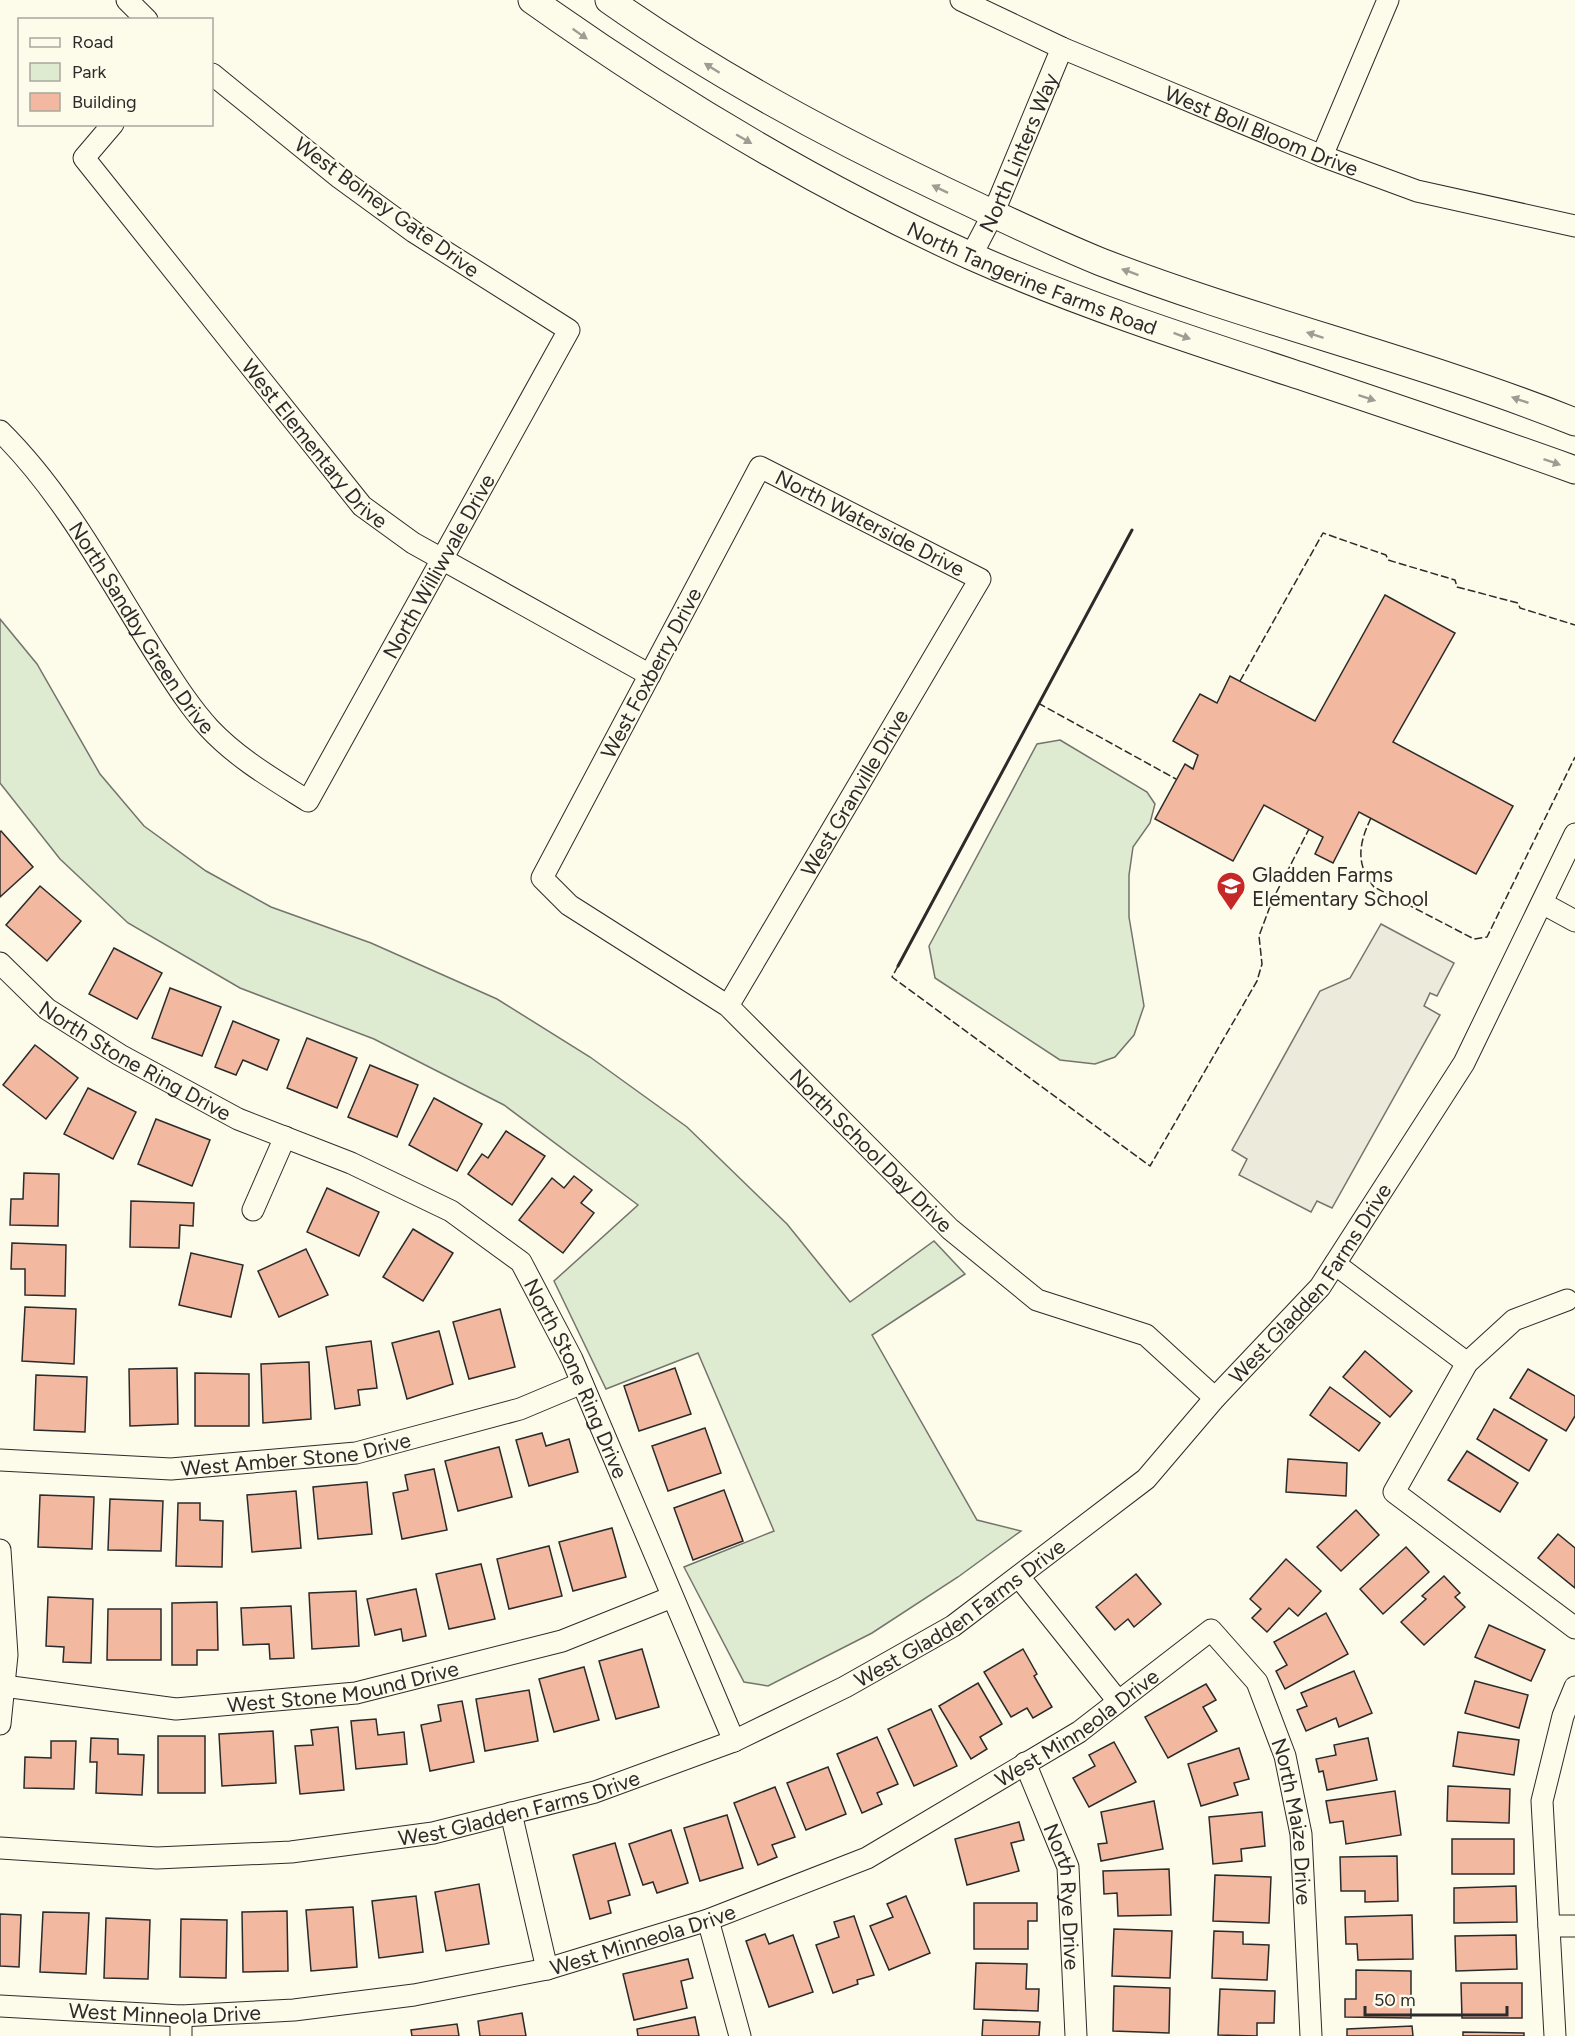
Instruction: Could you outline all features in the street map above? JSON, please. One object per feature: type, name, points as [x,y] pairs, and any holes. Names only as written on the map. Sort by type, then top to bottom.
[{"type":"main road","name":"North Tangerine Farms Road","points":[[532,0],[626,67],[742,138],[842,192],[971,256],[1146,323],[1575,470]]},
{"type":"main road","name":"North Tangerine Farms Road","points":[[609,0],[649,28],[765,100],[858,150],[993,214],[1100,261],[1220,304],[1524,401],[1575,422]]},
{"type":"street","points":[[127,0],[145,18]]},
{"type":"street","name":"West Boll Bloom Drive","points":[[962,0],[1062,48],[1322,156],[1417,191],[1575,226]]},
{"type":"street","points":[[1322,156],[1388,0]]},
{"type":"street","name":"North Linters Way","points":[[971,256],[993,214],[1062,48]]},
{"type":"street","name":"West Bolney Gate Drive","points":[[213,75],[340,178],[405,225],[569,330]]},
{"type":"street","name":"West Elementary Drive","points":[[111,126],[84,158],[362,506],[413,543],[650,675]]},
{"type":"street","name":"North Williwvale Drive","points":[[308,801],[569,330]]},
{"type":"street","name":"North Sandby Green Drive","points":[[0,431],[21,451],[81,533],[186,700],[211,729],[241,758],[308,801]]},
{"type":"street","name":"North Waterside Drive","points":[[760,467],[980,579]]},
{"type":"street","name":"West Foxberry Drive","points":[[542,878],[760,467]]},
{"type":"street","name":"West Granville Drive","points":[[728,1006],[980,579]]},
{"type":"street","name":"West Gladden Farms Drive","points":[[0,1848],[157,1858],[291,1852],[433,1833],[595,1792],[734,1742],[845,1687],[953,1626],[1146,1479],[1215,1398],[1320,1287],[1464,1062],[1575,834]]},
{"type":"street","name":"North School Day Drive","points":[[542,878],[569,905],[728,1006],[950,1229],[1037,1300],[1146,1335],[1215,1398]]},
{"type":"street","points":[[1542,903],[1575,921]]},
{"type":"street","name":"North Stone Ring Drive","points":[[0,963],[47,1009],[120,1055],[238,1119],[351,1163],[451,1211],[521,1262],[582,1383],[734,1742]]},
{"type":"street","points":[[252,1210],[285,1137]]},
{"type":"street","points":[[1335,1264],[1467,1363]]},
{"type":"street","points":[[1567,1300],[1514,1320],[1467,1363],[1394,1492],[1575,1628]]},
{"type":"street","name":"West Amber Stone Drive","points":[[0,1460],[171,1468],[356,1453],[520,1409],[582,1383]]},
{"type":"street","points":[[0,1550],[7,1655],[0,1724]]},
{"type":"street","points":[[1018,1577],[1118,1701]]},
{"type":"street","name":"West Stone Mound Drive","points":[[4,1686],[176,1709],[356,1693],[562,1641],[672,1597]]},
{"type":"street","name":"West Minneola Drive","points":[[0,2006],[181,2026],[392,1998],[547,1969],[708,1920],[867,1858],[1079,1732],[1211,1630]]},
{"type":"street","name":"North Maize Drive","points":[[1211,1630],[1257,1682],[1285,1756],[1301,1834],[1311,2036]]},
{"type":"street","points":[[1555,2036],[1542,1801],[1563,1716],[1575,1687]]},
{"type":"street","name":"North Rye Drive","points":[[1025,1763],[1068,1867],[1076,2036]]},
{"type":"street","points":[[511,1814],[547,1969]]},
{"type":"street","points":[[708,1920],[740,2036]]},
{"type":"street","points":[[1549,1926],[1575,1926]]},
{"type":"green space","points":[[0,619],[37,664],[100,774],[144,826],[206,871],[271,907],[371,943],[497,999],[590,1057],[687,1127],[787,1224],[850,1302],[934,1241],[965,1274],[872,1335],[977,1520],[1021,1531],[958,1577],[872,1633],[768,1686],[744,1682],[684,1567],[774,1531],[698,1353],[606,1389],[554,1281],[638,1205],[504,1105],[374,1039],[240,988],[128,923],[60,859],[0,783]]},
{"type":"green space","points":[[1060,740],[1147,792],[1155,804],[1150,823],[1133,847],[1129,875],[1129,917],[1144,1006],[1134,1035],[1115,1057],[1095,1064],[1060,1060],[935,978],[929,946],[1037,744]]},
{"type":"shaded area","points":[[1381,924],[1454,963],[1437,996],[1430,993],[1424,1006],[1440,1015],[1332,1208],[1317,1201],[1311,1212],[1239,1175],[1247,1159],[1232,1150],[1320,991],[1350,978]]},
{"type":"building","points":[[1385,595],[1455,633],[1393,742],[1513,806],[1476,874],[1359,812],[1333,863],[1315,854],[1323,837],[1264,805],[1233,861],[1155,819],[1185,764],[1193,769],[1198,755],[1173,741],[1200,694],[1217,703],[1230,676],[1315,721]]},
{"type":"building","points":[[0,832],[33,867],[0,897]]},
{"type":"building","points":[[40,886],[81,921],[47,961],[6,925]]},
{"type":"building","points":[[114,948],[162,973],[137,1019],[89,994]]},
{"type":"building","points":[[170,988],[221,1007],[202,1056],[152,1038]]},
{"type":"building","points":[[233,1021],[279,1040],[267,1070],[243,1060],[236,1075],[215,1067]]},
{"type":"building","points":[[307,1038],[357,1058],[337,1108],[287,1088]]},
{"type":"building","points":[[35,1045],[78,1078],[46,1119],[3,1085]]},
{"type":"building","points":[[370,1065],[418,1085],[397,1137],[348,1117]]},
{"type":"building","points":[[88,1088],[136,1112],[113,1159],[64,1134]]},
{"type":"building","points":[[434,1098],[482,1124],[457,1171],[409,1145]]},
{"type":"building","points":[[156,1119],[210,1140],[192,1186],[138,1164]]},
{"type":"building","points":[[506,1131],[545,1156],[512,1205],[468,1174],[482,1154],[488,1158]]},
{"type":"building","points":[[24,1173],[59,1174],[58,1226],[10,1225],[11,1199],[23,1199]]},
{"type":"building","points":[[574,1176],[592,1190],[581,1203],[594,1213],[563,1253],[519,1220],[552,1178],[564,1188]]},
{"type":"building","points":[[327,1188],[379,1212],[359,1256],[307,1232]]},
{"type":"building","points":[[131,1201],[194,1203],[193,1226],[180,1225],[179,1248],[130,1247]]},
{"type":"building","points":[[413,1229],[453,1253],[423,1301],[383,1277]]},
{"type":"building","points":[[12,1243],[66,1245],[65,1296],[25,1295],[25,1269],[11,1269]]},
{"type":"building","points":[[306,1249],[328,1295],[279,1317],[258,1271]]},
{"type":"building","points":[[191,1253],[243,1265],[231,1317],[179,1305]]},
{"type":"building","points":[[25,1307],[76,1309],[74,1364],[22,1361]]},
{"type":"building","points":[[500,1309],[515,1367],[469,1379],[453,1322]]},
{"type":"building","points":[[439,1331],[453,1384],[407,1399],[392,1343]]},
{"type":"building","points":[[371,1341],[377,1388],[358,1390],[360,1405],[335,1409],[326,1347]]},
{"type":"building","points":[[1365,1351],[1412,1391],[1390,1417],[1343,1377]]},
{"type":"building","points":[[309,1362],[311,1419],[263,1423],[261,1364]]},
{"type":"building","points":[[177,1368],[178,1424],[130,1426],[129,1369]]},
{"type":"building","points":[[675,1368],[691,1414],[639,1431],[624,1386]]},
{"type":"building","points":[[1528,1369],[1575,1396],[1575,1416],[1566,1431],[1510,1398]]},
{"type":"building","points":[[195,1373],[249,1374],[249,1426],[195,1426]]},
{"type":"building","points":[[36,1375],[87,1377],[85,1432],[34,1430]]},
{"type":"building","points":[[1330,1387],[1380,1423],[1359,1451],[1310,1415]]},
{"type":"building","points":[[1494,1409],[1547,1440],[1529,1471],[1477,1439]]},
{"type":"building","points":[[705,1428],[721,1473],[668,1491],[652,1446]]},
{"type":"building","points":[[542,1433],[546,1446],[569,1439],[578,1472],[529,1486],[516,1440]]},
{"type":"building","points":[[499,1447],[512,1497],[458,1511],[445,1461]]},
{"type":"building","points":[[1467,1451],[1518,1483],[1500,1512],[1448,1480]]},
{"type":"building","points":[[1288,1459],[1347,1463],[1346,1496],[1286,1492]]},
{"type":"building","points":[[434,1469],[447,1530],[402,1539],[393,1493],[408,1490],[405,1475]]},
{"type":"building","points":[[367,1482],[372,1534],[318,1539],[313,1487]]},
{"type":"building","points":[[724,1490],[743,1541],[693,1560],[674,1508]]},
{"type":"building","points":[[296,1491],[301,1548],[252,1552],[247,1495]]},
{"type":"building","points":[[40,1495],[94,1497],[92,1549],[38,1547]]},
{"type":"building","points":[[110,1499],[163,1501],[161,1551],[108,1550]]},
{"type":"building","points":[[178,1503],[200,1503],[200,1520],[223,1521],[222,1567],[176,1566]]},
{"type":"building","points":[[1356,1510],[1379,1535],[1341,1571],[1317,1547]]},
{"type":"building","points":[[612,1528],[626,1577],[573,1591],[559,1542]]},
{"type":"building","points":[[1558,1534],[1575,1548],[1575,1588],[1538,1558]]},
{"type":"building","points":[[549,1546],[562,1596],[509,1609],[497,1559]]},
{"type":"building","points":[[1406,1547],[1429,1572],[1383,1614],[1360,1589]]},
{"type":"building","points":[[1286,1559],[1321,1591],[1298,1616],[1289,1608],[1267,1632],[1252,1618],[1261,1609],[1250,1599]]},
{"type":"building","points":[[481,1564],[495,1619],[449,1629],[436,1574]]},
{"type":"building","points":[[1136,1574],[1161,1604],[1134,1627],[1128,1619],[1115,1630],[1096,1607]]},
{"type":"building","points":[[1444,1576],[1460,1593],[1455,1597],[1465,1607],[1424,1645],[1401,1622],[1426,1599],[1422,1596]]},
{"type":"building","points":[[416,1589],[426,1636],[403,1641],[401,1629],[375,1635],[367,1599]]},
{"type":"building","points":[[356,1591],[359,1646],[312,1649],[309,1593]]},
{"type":"building","points":[[48,1597],[93,1599],[91,1663],[63,1662],[64,1647],[46,1646]]},
{"type":"building","points":[[217,1602],[218,1650],[197,1650],[197,1665],[172,1665],[172,1603]]},
{"type":"building","points":[[291,1606],[294,1658],[270,1659],[269,1644],[243,1645],[241,1608]]},
{"type":"building","points":[[108,1609],[161,1609],[161,1660],[107,1660]]},
{"type":"building","points":[[1326,1613],[1348,1654],[1285,1689],[1276,1671],[1287,1665],[1274,1642]]},
{"type":"building","points":[[1489,1625],[1545,1650],[1531,1681],[1475,1657]]},
{"type":"building","points":[[642,1649],[659,1707],[616,1719],[599,1661]]},
{"type":"building","points":[[1023,1649],[1037,1674],[1034,1676],[1052,1707],[1033,1718],[1027,1708],[1011,1717],[984,1672]]},
{"type":"building","points":[[584,1667],[599,1720],[554,1732],[539,1679]]},
{"type":"building","points":[[1354,1671],[1372,1713],[1339,1727],[1336,1718],[1306,1731],[1297,1710],[1307,1706],[1301,1693]]},
{"type":"building","points":[[1475,1681],[1528,1695],[1519,1728],[1465,1713]]},
{"type":"building","points":[[978,1683],[1002,1724],[980,1737],[987,1749],[971,1759],[939,1706]]},
{"type":"building","points":[[1206,1684],[1216,1700],[1203,1707],[1217,1731],[1168,1758],[1145,1717]]},
{"type":"building","points":[[529,1690],[538,1741],[485,1751],[476,1699]]},
{"type":"building","points":[[462,1701],[474,1762],[430,1771],[421,1725],[441,1721],[438,1705]]},
{"type":"building","points":[[931,1709],[957,1766],[914,1786],[888,1729]]},
{"type":"building","points":[[376,1719],[378,1735],[404,1732],[407,1764],[356,1769],[351,1721]]},
{"type":"building","points":[[338,1727],[344,1790],[300,1794],[295,1746],[313,1745],[311,1730]]},
{"type":"building","points":[[273,1731],[276,1783],[222,1786],[219,1734]]},
{"type":"building","points":[[1458,1732],[1519,1740],[1514,1775],[1453,1766]]},
{"type":"building","points":[[158,1736],[205,1736],[205,1793],[158,1793]]},
{"type":"building","points":[[877,1737],[898,1784],[877,1793],[882,1804],[862,1813],[837,1754]]},
{"type":"building","points":[[91,1738],[118,1739],[118,1754],[144,1755],[142,1795],[96,1793],[97,1762],[90,1762]]},
{"type":"building","points":[[1368,1738],[1377,1780],[1327,1790],[1323,1771],[1319,1772],[1316,1759],[1336,1755],[1334,1745]]},
{"type":"building","points":[[51,1741],[76,1741],[74,1789],[24,1788],[25,1757],[51,1758]]},
{"type":"building","points":[[1114,1742],[1136,1782],[1089,1807],[1073,1778],[1095,1766],[1089,1755]]},
{"type":"building","points":[[1239,1748],[1249,1779],[1234,1783],[1238,1795],[1201,1806],[1188,1764]]},
{"type":"building","points":[[828,1767],[846,1814],[806,1830],[787,1783]]},
{"type":"building","points":[[1448,1786],[1510,1789],[1509,1823],[1447,1821]]},
{"type":"building","points":[[775,1787],[795,1837],[772,1845],[777,1857],[758,1865],[734,1803]]},
{"type":"building","points":[[1395,1791],[1401,1835],[1346,1844],[1343,1821],[1330,1823],[1326,1801]]},
{"type":"building","points":[[1154,1801],[1163,1849],[1101,1861],[1098,1844],[1107,1843],[1101,1812]]},
{"type":"building","points":[[1262,1812],[1265,1846],[1241,1849],[1242,1861],[1213,1864],[1209,1817]]},
{"type":"building","points":[[727,1815],[743,1868],[700,1881],[684,1828]]},
{"type":"building","points":[[1019,1822],[1024,1840],[1011,1843],[1019,1871],[967,1885],[955,1839]]},
{"type":"building","points":[[671,1830],[688,1883],[657,1893],[653,1882],[643,1885],[629,1844]]},
{"type":"building","points":[[1452,1839],[1514,1839],[1514,1874],[1452,1874]]},
{"type":"building","points":[[615,1843],[630,1895],[608,1901],[611,1913],[590,1919],[573,1855]]},
{"type":"building","points":[[1397,1856],[1398,1901],[1365,1902],[1365,1891],[1341,1891],[1340,1857]]},
{"type":"building","points":[[1169,1869],[1171,1915],[1118,1916],[1117,1893],[1104,1894],[1103,1871]]},
{"type":"building","points":[[1215,1875],[1271,1877],[1269,1923],[1213,1921]]},
{"type":"building","points":[[479,1884],[489,1944],[446,1951],[435,1892]]},
{"type":"building","points":[[1516,1886],[1517,1922],[1454,1923],[1454,1888]]},
{"type":"building","points":[[416,1896],[423,1952],[379,1958],[372,1901]]},
{"type":"building","points":[[906,1896],[930,1953],[889,1970],[870,1926],[893,1917],[887,1904]]},
{"type":"building","points":[[974,1903],[1037,1903],[1037,1921],[1028,1921],[1028,1949],[974,1949]]},
{"type":"building","points":[[353,1907],[357,1967],[311,1971],[306,1910]]},
{"type":"building","points":[[287,1911],[288,1971],[243,1972],[242,1912]]},
{"type":"building","points":[[43,1912],[89,1913],[86,1974],[40,1972]]},
{"type":"building","points":[[0,1914],[21,1915],[19,1967],[0,1966]]},
{"type":"building","points":[[1412,1915],[1413,1959],[1358,1960],[1357,1944],[1346,1944],[1345,1917]]},
{"type":"building","points":[[854,1916],[874,1975],[857,1980],[858,1984],[833,1993],[816,1945],[839,1937],[834,1922]]},
{"type":"building","points":[[106,1918],[150,1920],[148,1979],[104,1978]]},
{"type":"building","points":[[181,1919],[227,1920],[226,1978],[180,1977]]},
{"type":"building","points":[[1114,1929],[1172,1931],[1170,1978],[1112,1976]]},
{"type":"building","points":[[1214,1931],[1243,1932],[1243,1944],[1269,1945],[1267,1980],[1212,1978]]},
{"type":"building","points":[[765,1934],[769,1944],[793,1935],[813,1992],[769,2007],[746,1941]]},
{"type":"building","points":[[1516,1935],[1517,1969],[1456,1971],[1455,1936]]},
{"type":"building","points":[[688,1959],[693,1978],[681,1981],[687,2008],[634,2020],[623,1974]]},
{"type":"building","points":[[976,1963],[1027,1964],[1026,1989],[1039,1989],[1038,2011],[974,2009]]},
{"type":"building","points":[[1356,1970],[1411,1971],[1411,2018],[1345,2017],[1345,1999],[1356,1999]]},
{"type":"building","points":[[1461,1983],[1522,1983],[1522,2018],[1462,2018]]},
{"type":"building","points":[[1114,1986],[1170,1988],[1169,2033],[1113,2031]]},
{"type":"building","points":[[1220,1989],[1275,1991],[1274,2023],[1257,2023],[1257,2036],[1218,2035]]},
{"type":"building","points":[[522,2013],[526,2036],[480,2036],[478,2021]]},
{"type":"building","points":[[695,2017],[699,2036],[638,2036],[637,2029]]},
{"type":"building","points":[[983,2020],[1040,2022],[1039,2036],[982,2036]]},
{"type":"building","points":[[457,2024],[459,2036],[412,2036],[411,2030]]},
{"type":"building","points":[[1412,2026],[1413,2036],[1347,2036],[1347,2029]]},
{"type":"building","points":[[1463,2032],[1524,2033],[1524,2036],[1463,2036]]},
{"type":"fence","points":[[1240,681],[1323,533],[1386,555],[1388,560],[1455,580],[1457,587],[1518,603],[1520,608],[1575,625]]},
{"type":"fence","points":[[1038,703],[1176,779]]},
{"type":"fence","points":[[1371,818],[1361,853],[1364,870],[1374,887],[1474,939],[1487,937],[1575,757]]},
{"type":"fence","points":[[898,966],[892,977],[1150,1166],[1257,981],[1262,964],[1259,936],[1272,901],[1309,829]]},
{"type":"wall","points":[[898,966],[1132,530]]},
{"type":"place","name":"Gladden Farms Elementary School","points":[[1231,912]]}]
